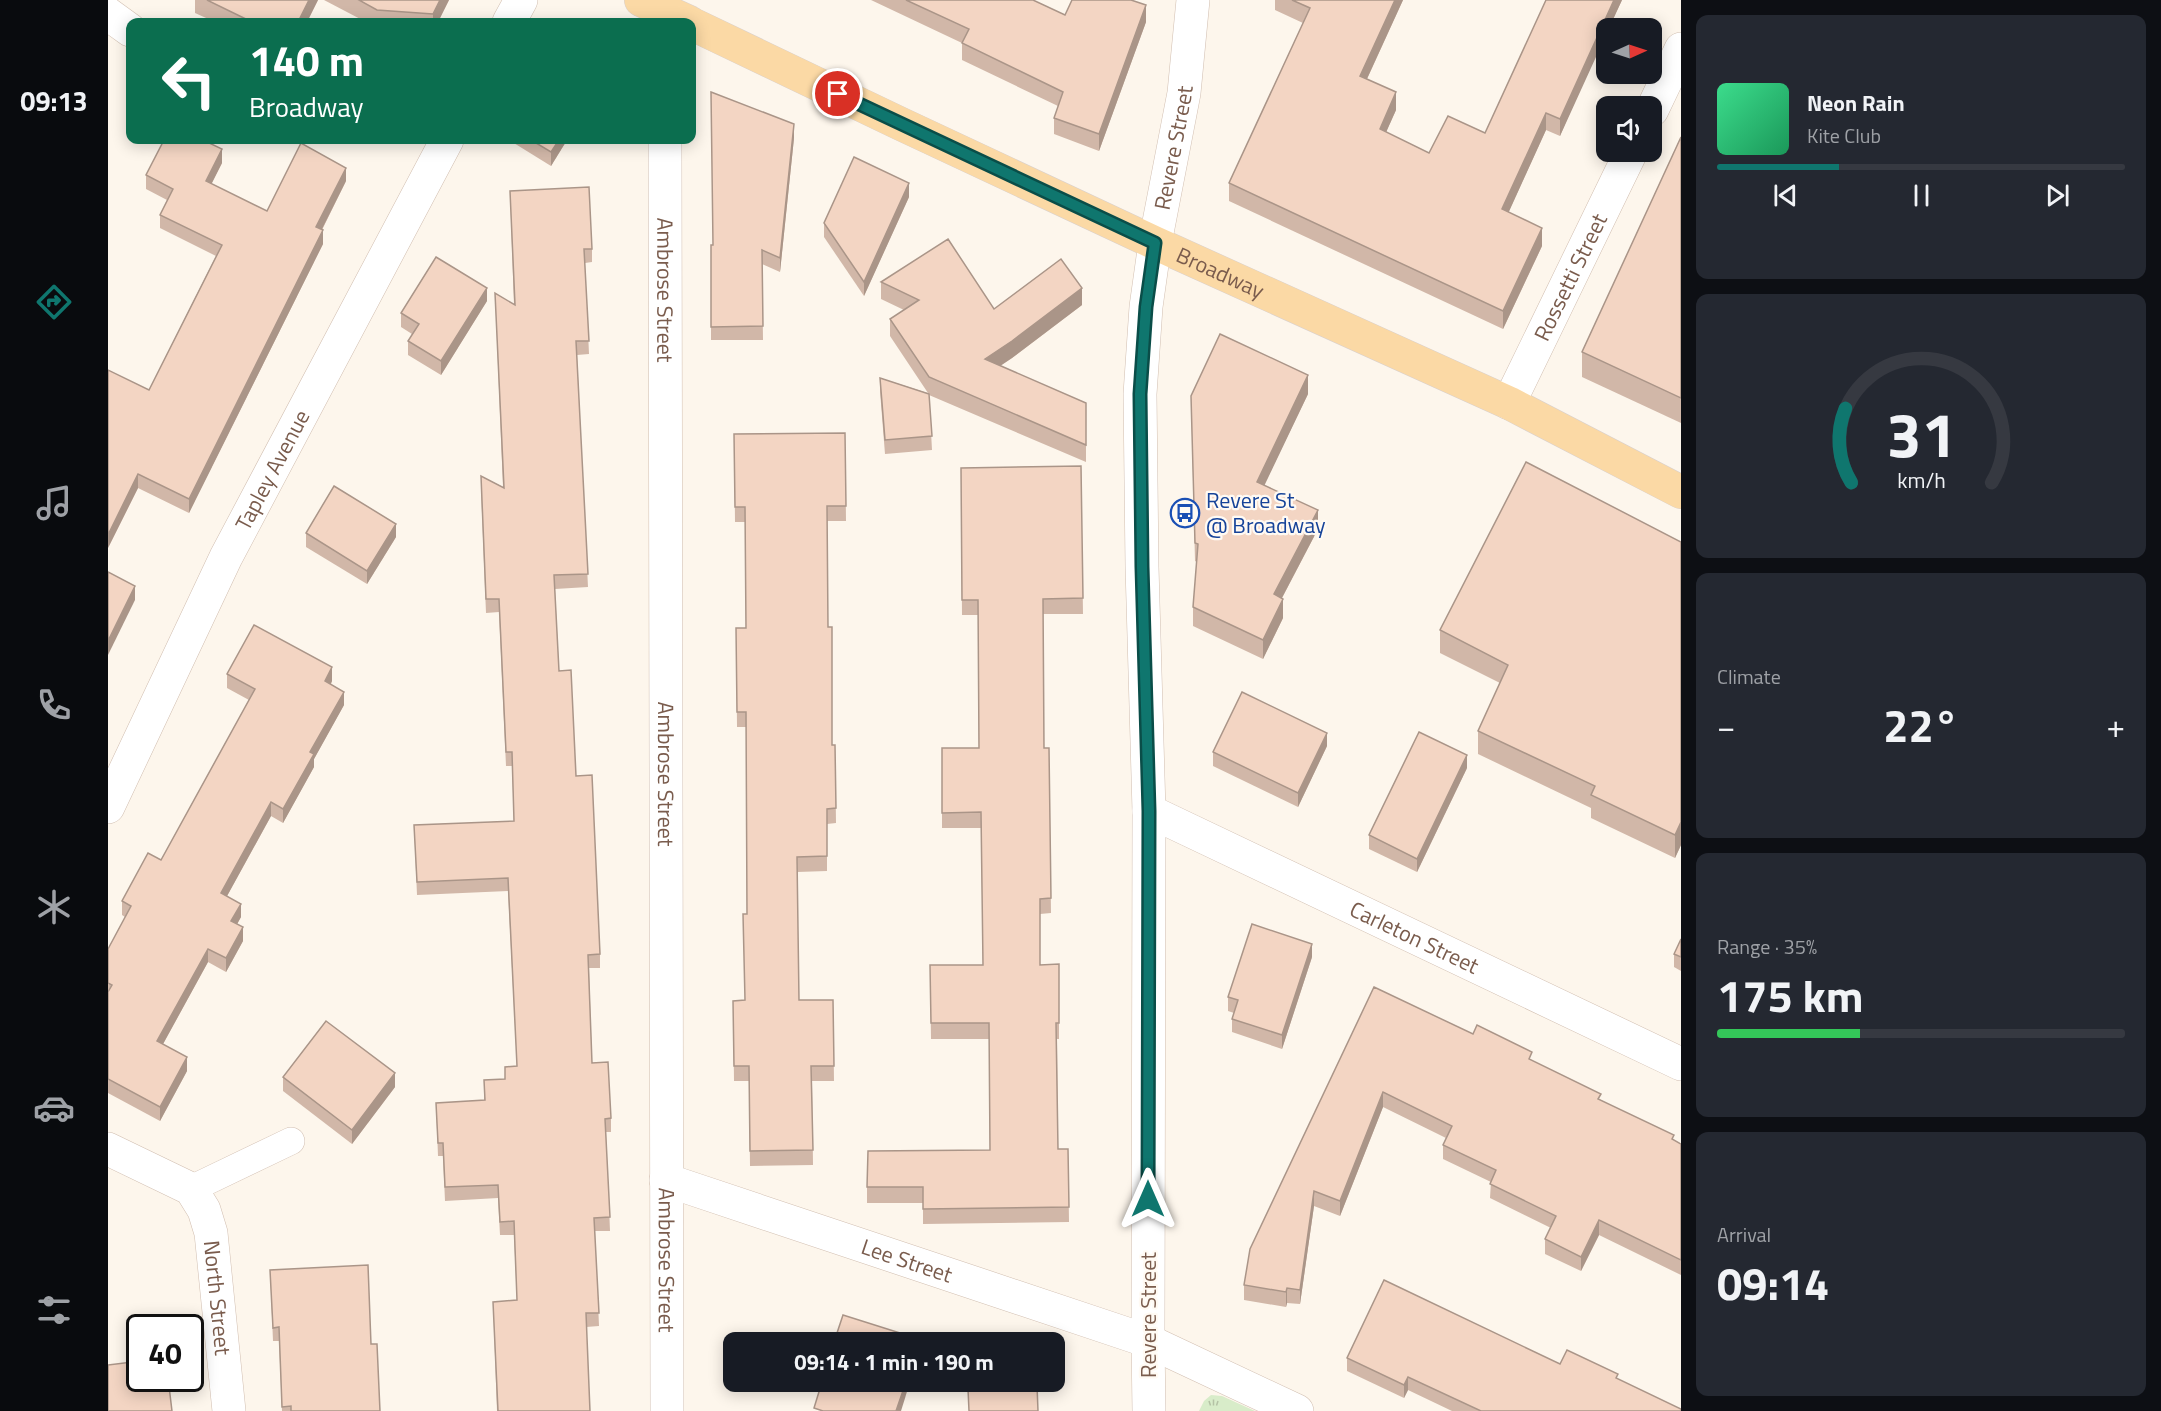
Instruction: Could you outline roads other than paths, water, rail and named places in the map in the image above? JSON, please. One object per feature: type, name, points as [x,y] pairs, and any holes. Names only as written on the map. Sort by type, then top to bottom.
[{"type":"main road","name":"Broadway","points":[[641,0],[686,17]]},
{"type":"main road","name":"Broadway","points":[[696,22],[1155,243],[1509,403],[1681,492]]},
{"type":"street","points":[[511,18],[521,0]]},
{"type":"street","name":"Revere Street","points":[[1149,1411],[1149,811],[1140,394],[1146,307],[1155,243],[1184,93],[1193,0]]},
{"type":"street","points":[[108,14],[126,27]]},
{"type":"street","points":[[1659,96],[1681,49]]},
{"type":"street","name":"Tapley Avenue","points":[[108,807],[226,557],[445,144]]},
{"type":"street","name":"Ambrose Street","points":[[665,144],[667,1411]]},
{"type":"street","name":"Rossetti Street","points":[[1509,403],[1626,162]]},
{"type":"street","name":"Carleton Street","points":[[1149,811],[1681,1064]]},
{"type":"street","points":[[108,1149],[192,1189]]},
{"type":"street","name":"Lee Street","points":[[666,1180],[1148,1341],[1297,1411]]},
{"type":"street","name":"North Street","points":[[192,1189],[204,1210],[211,1233],[229,1411]]},
{"type":"lane","points":[[192,1189],[291,1141]]},
{"type":"place","name":"Revere St @ Broadway","points":[[1185,513]]}]
